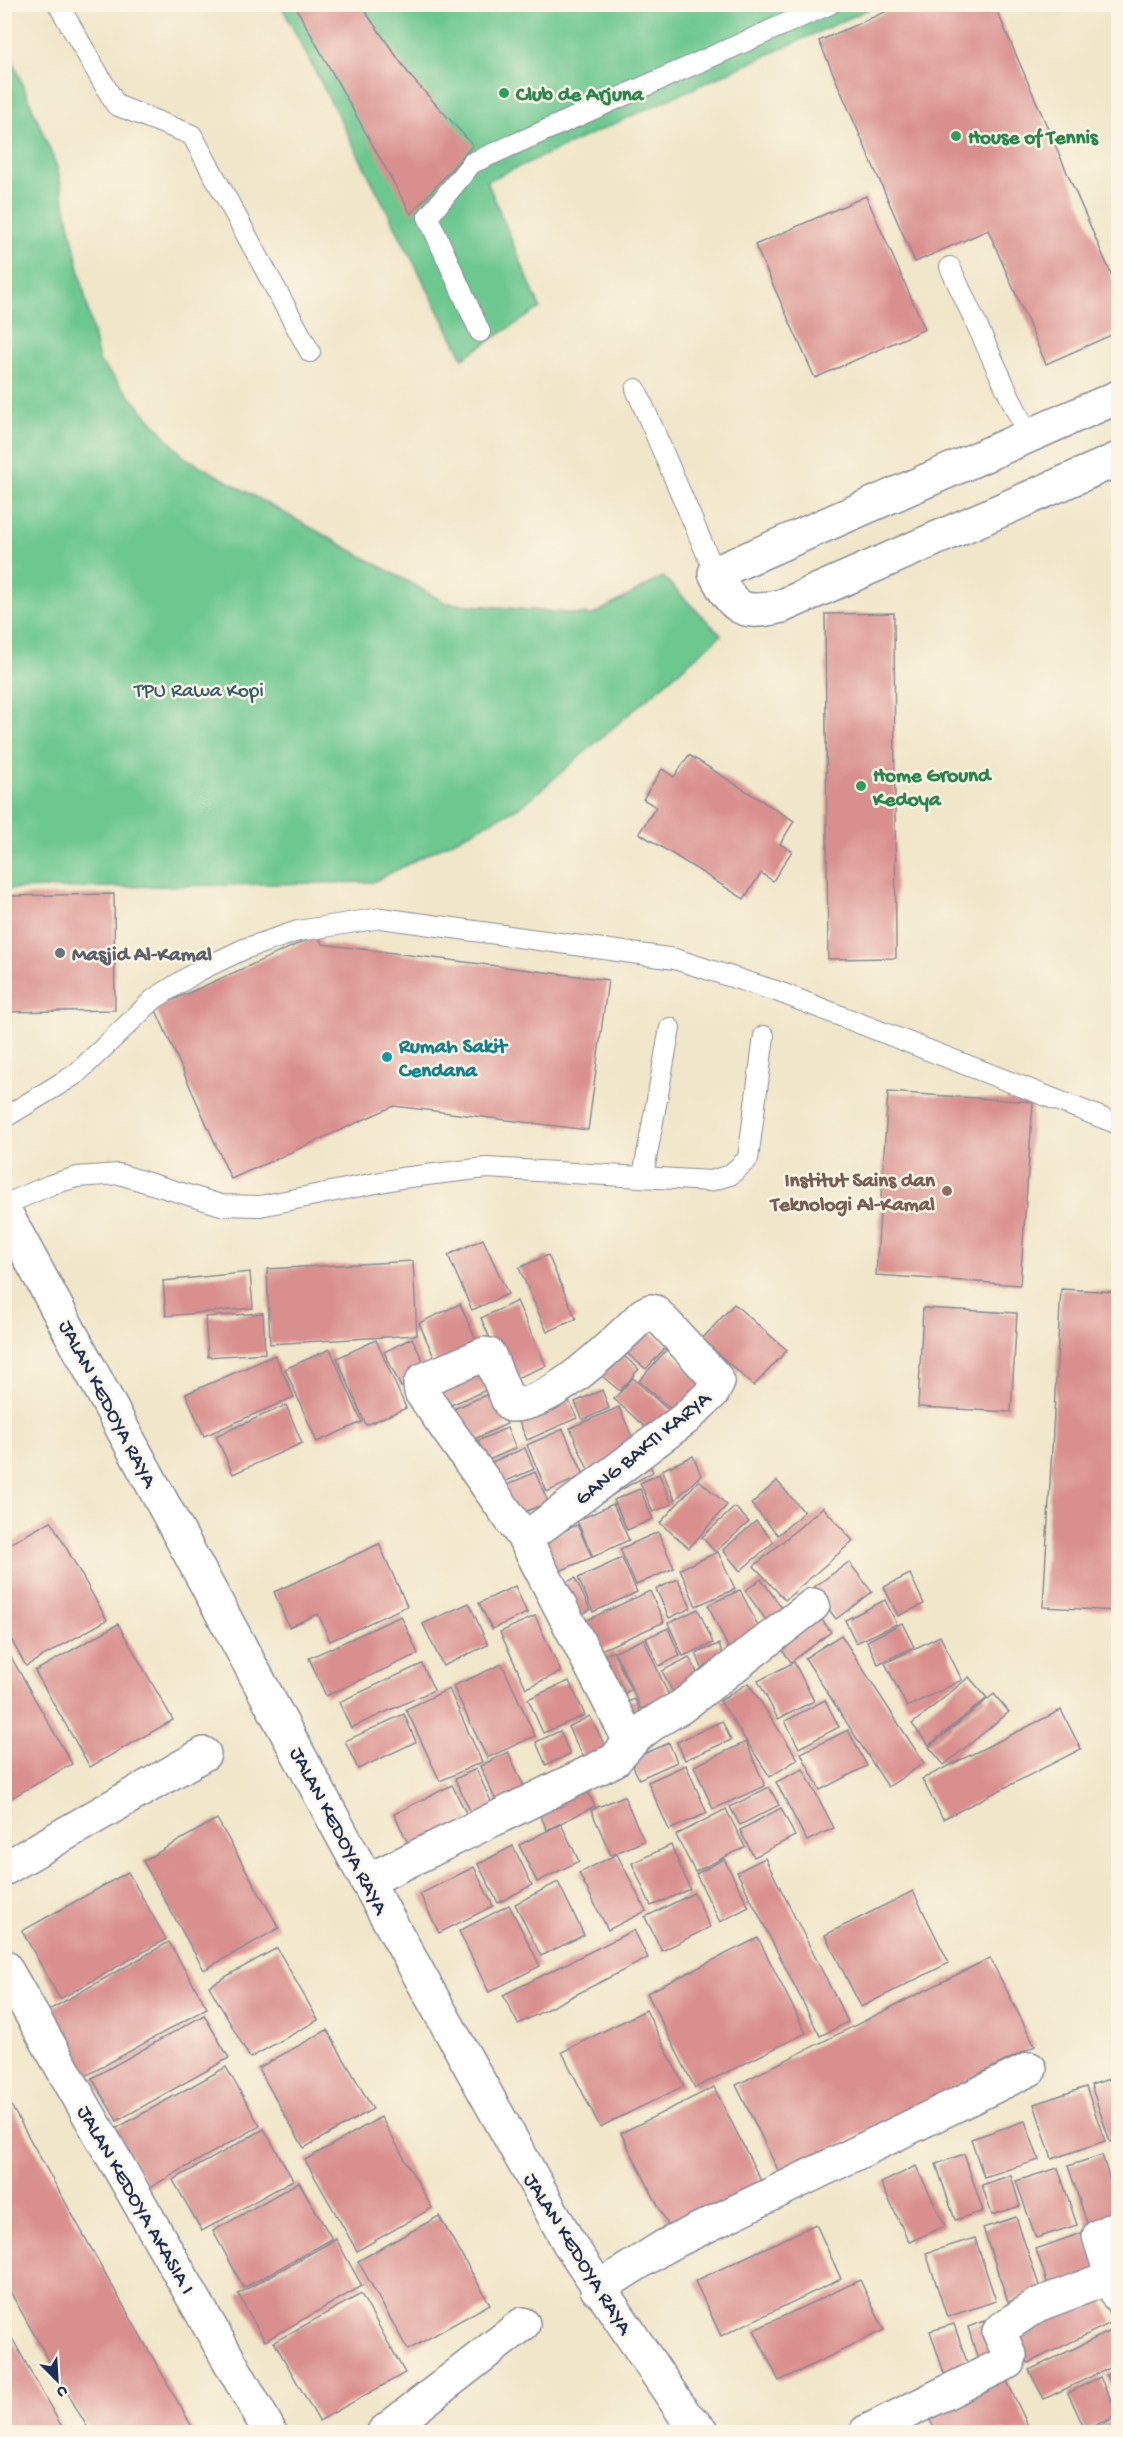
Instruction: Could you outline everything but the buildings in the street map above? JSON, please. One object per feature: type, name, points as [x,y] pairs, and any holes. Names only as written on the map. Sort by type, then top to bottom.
[{"type":"street","points":[[1119,397],[715,573],[729,600],[742,609],[758,611],[782,606],[1119,459]]},
{"type":"street","name":"JALAN KEDOYA RAYA","points":[[4,1210],[367,1881],[569,2243],[597,2289],[685,2415],[703,2433]]},
{"type":"street","name":"GANG BAKTI KARYA","points":[[525,1539],[686,1418],[713,1392],[718,1382],[716,1377],[655,1312],[650,1311],[644,1314],[582,1373],[550,1392],[519,1405],[511,1405],[489,1355],[485,1354],[423,1380],[420,1385],[421,1392],[525,1539],[630,1740]]},
{"type":"street","points":[[367,1881],[615,1760],[630,1740],[657,1719],[681,1707],[813,1605]]},
{"type":"street","points":[[4,1869],[204,1754]]},
{"type":"street","name":"JALAN KEDOYA AKASIA I","points":[[4,1966],[270,2433]]},
{"type":"street","points":[[597,2289],[665,2246],[1030,2068]]},
{"type":"street","points":[[866,2433],[1008,2362],[1010,2356],[999,2332],[1000,2329],[1037,2305],[1115,2287],[1099,2236],[1119,2227]]},
{"type":"street","points":[[384,2433],[523,2324]]},
{"type":"lane","points":[[58,4],[116,105],[192,135],[310,352]]},
{"type":"lane","points":[[480,332],[428,217],[472,163],[830,4]]},
{"type":"lane","points":[[950,267],[1028,436]]},
{"type":"lane","points":[[636,389],[715,573]]},
{"type":"lane","points":[[4,1118],[76,1074],[154,999],[198,971],[244,949],[298,931],[381,918],[675,959],[779,992],[1119,1124]]},
{"type":"lane","points":[[644,1176],[670,1028]]},
{"type":"lane","points":[[4,1205],[50,1185],[77,1177],[119,1174],[221,1205],[260,1206],[401,1178],[486,1168],[644,1176],[710,1182],[730,1175],[748,1159],[764,1036]]},
{"type":"green space","name":"Club de Arjuna","points":[[281,5],[878,5],[487,181],[540,308],[463,358]]},
{"type":"green space","name":"TPU Rawa Kopi","points":[[4,40],[57,167],[99,361],[184,457],[446,603],[593,615],[663,577],[721,635],[523,805],[373,882],[5,889]]},
{"type":"place","name":"Club de Arjuna","points":[[504,93]]},
{"type":"place","name":"House of Tennis","points":[[956,136]]},
{"type":"place","name":"Home Ground Kedoya","points":[[861,786]]},
{"type":"place","name":"Masjid Al-Kamal","points":[[60,953]]},
{"type":"place","name":"Rumah Sakit Cendana","points":[[387,1057]]},
{"type":"place","name":"Institut Sains dan Teknologi Al-Kamal","points":[[947,1191]]}]
